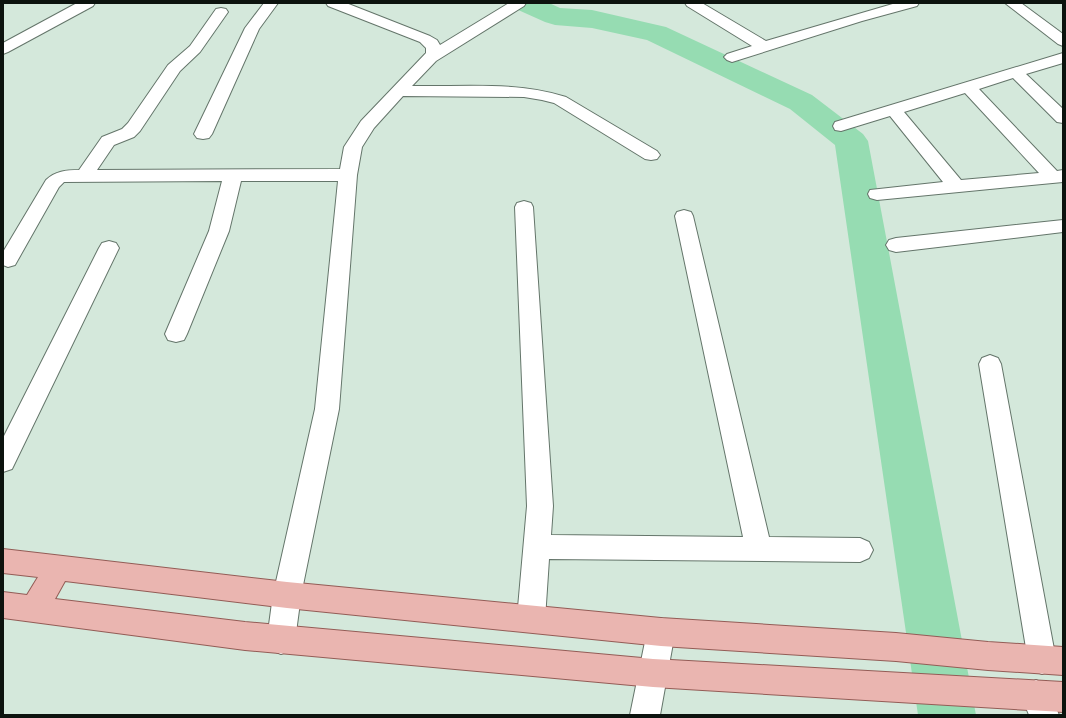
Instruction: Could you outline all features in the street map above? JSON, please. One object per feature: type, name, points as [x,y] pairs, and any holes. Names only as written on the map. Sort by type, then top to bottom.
[{"type":"main road","points":[[3,561],[287,595],[661,632],[896,647],[988,656],[1052,660]]},
{"type":"main road","points":[[34,609],[58,568]]},
{"type":"main road","points":[[3,605],[281,640],[653,673],[996,693],[1048,702]]},
{"type":"street","points":[[3,49],[88,3]]},
{"type":"street","points":[[203,134],[252,28],[271,3]]},
{"type":"street","points":[[333,3],[433,43],[435,48],[432,57]]},
{"type":"street","points":[[692,3],[765,47]]},
{"type":"street","points":[[732,57],[857,18],[912,3]]},
{"type":"street","points":[[1012,3],[1063,41]]},
{"type":"street","points":[[281,640],[287,595],[327,409],[348,175],[353,147],[367,125],[432,57],[515,6]]},
{"type":"street","points":[[84,176],[108,142],[128,134],[134,127],[174,68],[195,50],[221,12]]},
{"type":"street","points":[[841,126],[1063,58]]},
{"type":"street","points":[[1015,72],[1063,118]]},
{"type":"street","points":[[968,87],[1058,176]]},
{"type":"street","points":[[400,91],[524,92],[544,94],[560,100],[651,155]]},
{"type":"street","points":[[894,110],[956,186]]},
{"type":"street","points":[[176,334],[219,231],[233,175]]},
{"type":"street","points":[[8,260],[52,184],[58,178],[68,176],[348,175]]},
{"type":"street","points":[[877,194],[1058,176]]},
{"type":"street","points":[[524,207],[540,506],[531,619]]},
{"type":"street","points":[[684,216],[759,549]]},
{"type":"street","points":[[896,245],[1063,226]]},
{"type":"street","points":[[3,462],[109,248]]},
{"type":"street","points":[[990,364],[1052,660]]},
{"type":"street","points":[[536,547],[860,550]]},
{"type":"street","points":[[645,715],[661,632]]},
{"type":"waterway","points":[[526,3],[555,16],[592,19],[656,33],[801,102],[851,141],[947,715]]}]
